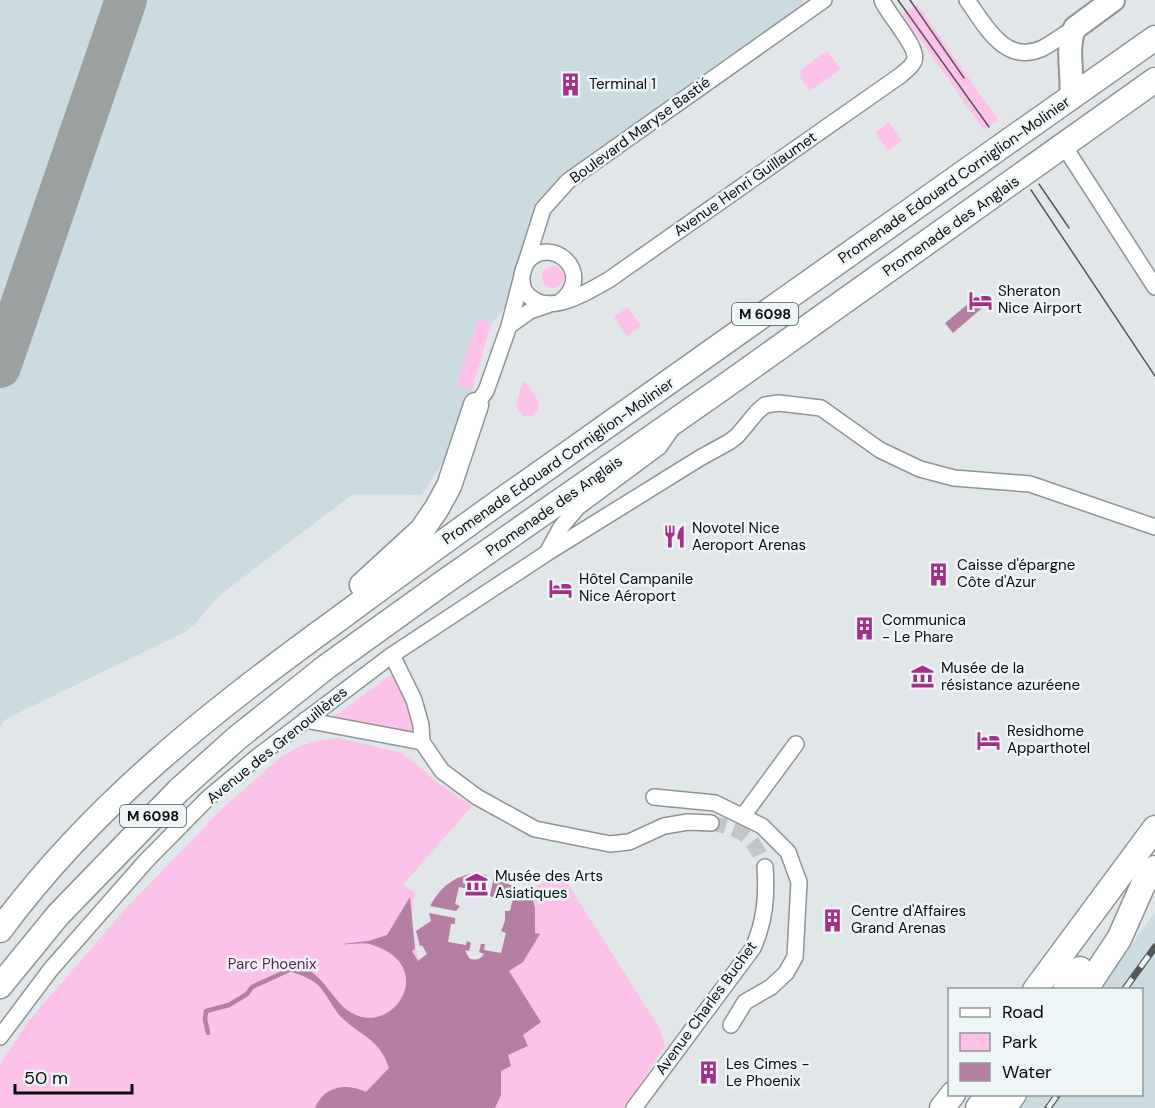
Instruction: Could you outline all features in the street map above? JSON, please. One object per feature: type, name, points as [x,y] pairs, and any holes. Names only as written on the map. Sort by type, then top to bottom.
[{"type":"main road","name":"Promenade Edouard Corniglion-Molinier","points":[[0,930],[36,885],[132,782],[252,681],[460,530],[1155,38]]},
{"type":"main road","name":"Promenade des Anglais","points":[[0,986],[58,915],[129,840],[178,790],[237,738],[355,646],[977,207],[1069,153],[1155,80]]},
{"type":"main road","points":[[977,207],[1008,174],[1055,137],[1066,116],[1071,98]]},
{"type":"main road","points":[[252,681],[422,530],[449,486],[476,405]]},
{"type":"main road","points":[[1036,988],[1155,828]]},
{"type":"main road","points":[[1068,988],[1083,979],[1119,939],[1143,885],[1155,868]]},
{"type":"main road","points":[[942,1108],[952,1096]]},
{"type":"main road","points":[[978,1108],[987,1096]]},
{"type":"main road","points":[[1004,1108],[1013,1096]]},
{"type":"street","name":"Boulevard Maryse Bastié","points":[[476,405],[486,391],[509,326],[543,209],[568,181],[824,0]]},
{"type":"street","name":"Avenue Henri Guillaumet","points":[[556,303],[586,293],[610,279],[892,81],[912,64],[915,56],[913,47],[882,0]]},
{"type":"street","points":[[967,0],[999,44],[1018,53],[1041,49],[1113,0]]},
{"type":"street","points":[[1071,98],[1073,75],[1070,43],[1075,28]]},
{"type":"street","points":[[1069,153],[1155,286]]},
{"type":"street","points":[[509,326],[530,311],[556,303],[567,297],[574,281],[570,265],[564,258],[548,252],[540,254],[526,264],[523,272],[524,289],[528,296],[543,304],[556,303]]},
{"type":"street","name":"Avenue des Grenouillères","points":[[0,1037],[51,969],[146,861],[207,799],[257,757],[392,655],[547,553],[729,442],[743,430],[762,407],[779,403],[821,408],[880,450],[920,469],[954,478],[1030,484],[1155,527]]},
{"type":"street","name":"Avenue des Grenouillères","points":[[547,553],[561,527],[578,507],[659,447],[678,420]]},
{"type":"street","points":[[392,655],[414,700],[421,725],[422,742],[442,771],[477,797],[535,829],[610,844],[629,842],[664,826],[688,822],[711,823]]},
{"type":"street","points":[[305,720],[422,742]]},
{"type":"street","points":[[743,816],[796,744]]},
{"type":"street","points":[[654,797],[715,803],[762,826],[788,852],[799,882],[795,957],[786,973],[771,987],[745,1002],[731,1025]]},
{"type":"street","name":"Avenue Charles Buchet","points":[[634,1108],[753,948],[761,930],[764,911],[765,867]]},
{"type":"shaded area","points":[[0,0],[802,0],[806,6],[546,192],[535,208],[525,250],[504,309],[491,324],[472,390],[477,407],[422,495],[353,494],[219,596],[185,632],[18,713],[5,720],[0,728]]},
{"type":"shaded area","points":[[1155,912],[1155,1108],[1013,1108],[1022,1096],[1143,1096],[1143,988],[1101,988]]},
{"type":"green space","points":[[917,4],[998,120],[984,130],[902,14]]},
{"type":"green space","points":[[827,51],[841,69],[810,91],[800,77],[801,69]]},
{"type":"green space","points":[[889,122],[902,141],[888,151],[875,132]]},
{"type":"green space","points":[[553,266],[561,269],[564,277],[561,285],[553,288],[545,285],[542,277],[545,269]]},
{"type":"green space","points":[[628,307],[641,326],[627,336],[614,317]]},
{"type":"green space","points":[[478,319],[491,324],[472,390],[456,385]]},
{"type":"green space","points":[[525,381],[539,402],[538,411],[533,416],[523,416],[516,407],[522,384]]},
{"type":"green space","points":[[391,675],[404,693],[410,709],[414,724],[414,731],[411,734],[332,718]]},
{"type":"green space","name":"Parc Phoenix","points":[[339,738],[402,753],[436,782],[472,806],[403,885],[415,893],[411,916],[418,960],[427,954],[422,945],[420,946],[416,931],[431,921],[429,913],[455,918],[455,924],[451,924],[448,942],[466,945],[467,941],[471,943],[469,951],[465,950],[469,958],[477,959],[484,954],[479,952],[481,944],[485,944],[484,950],[501,953],[506,933],[501,931],[505,921],[505,911],[510,911],[513,898],[520,899],[561,873],[659,1027],[665,1047],[624,1108],[0,1108],[0,1065],[27,1023],[126,908],[225,806],[282,756],[300,746],[320,740]]},
{"type":"water","points":[[980,294],[988,303],[953,333],[945,323]]},
{"type":"water","points":[[475,873],[487,875],[484,895],[478,895],[478,891],[459,887],[455,904],[460,906],[456,911],[430,906],[438,893],[448,884],[460,877]]},
{"type":"water","points":[[494,876],[514,887],[519,899],[531,892],[535,908],[535,933],[540,934],[523,962],[509,971],[541,1022],[523,1035],[528,1046],[508,1055],[511,1066],[501,1071],[501,1095],[495,1108],[315,1108],[319,1100],[330,1090],[351,1087],[366,1092],[389,1068],[375,1044],[342,1018],[316,983],[287,971],[305,966],[350,1012],[370,1018],[384,1015],[396,1006],[404,994],[406,980],[402,966],[390,953],[369,944],[342,944],[368,941],[387,935],[410,897],[415,949],[412,951],[418,961],[427,954],[422,945],[420,946],[416,931],[431,921],[429,913],[455,918],[455,924],[451,924],[448,942],[466,945],[467,941],[471,943],[469,951],[465,950],[469,958],[477,959],[484,954],[479,952],[481,944],[485,944],[484,950],[501,953],[506,933],[501,931],[505,921],[505,911],[510,911],[513,899],[490,896]]},
{"type":"waterway","points":[[208,1033],[206,1011],[229,1005],[247,994],[252,987],[287,971]]},
{"type":"taxiway","points":[[0,367],[126,0]]},
{"type":"tunnel","points":[[711,823],[731,828],[746,836],[761,856],[765,867]]},
{"type":"tram line","points":[[898,0],[989,127]]},
{"type":"tram line","points":[[910,0],[964,78]]},
{"type":"tram line","points":[[1039,184],[1069,228]]},
{"type":"tram line","points":[[1031,190],[1155,376]]},
{"type":"railway","points":[[1125,988],[1155,947]]},
{"type":"railway","points":[[1048,1108],[1057,1096]]},
{"type":"place","name":"Terminal 1","points":[[571,84]]},
{"type":"place","name":"Sheraton Nice Airport","points":[[980,300]]},
{"type":"place","name":"Novotel Nice Aeroport Arenas","points":[[674,537]]},
{"type":"place","name":"Caisse d'épargne Côte d'Azur","points":[[939,574]]},
{"type":"place","name":"Hôtel Campanile Nice Aéroport","points":[[561,588]]},
{"type":"place","name":"Communica - Le Phare","points":[[864,629]]},
{"type":"place","name":"Musée de la résistance azuréene","points":[[923,677]]},
{"type":"place","name":"Residhome Apparthotel","points":[[989,740]]},
{"type":"place","name":"Musée des Arts Asiatiques","points":[[477,885]]},
{"type":"place","name":"Centre d'Affaires Grand Arenas","points":[[833,920]]},
{"type":"place","name":"Les Cimes - Le Phoenix","points":[[708,1073]]}]
